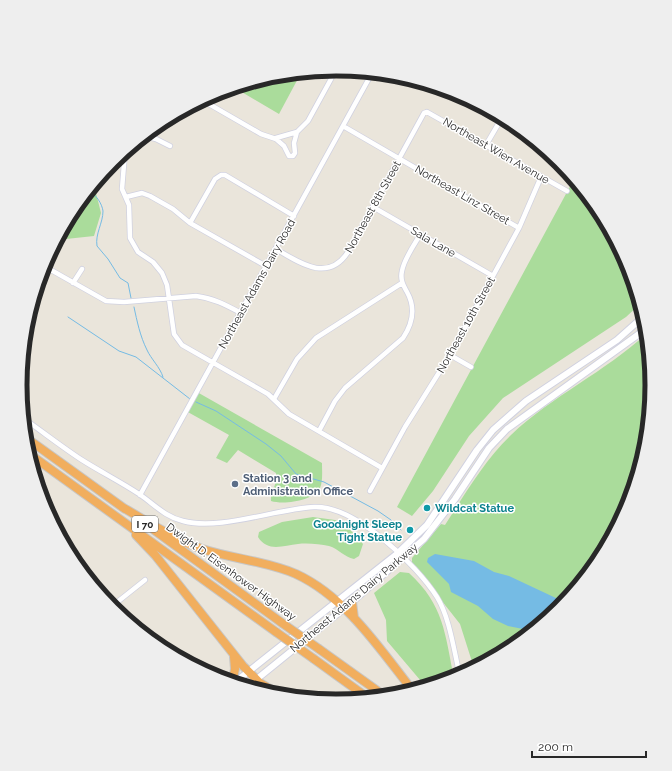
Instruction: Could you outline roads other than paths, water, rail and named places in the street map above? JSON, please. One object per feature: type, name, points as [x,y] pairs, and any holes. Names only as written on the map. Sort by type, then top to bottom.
[{"type":"highway","name":"Dwight D. Eisenhower Highway","points":[[32,442],[378,692]]},
{"type":"highway","name":"Dwight D. Eisenhower Highway","points":[[36,459],[362,693]]},
{"type":"highway","points":[[122,507],[163,530],[201,548],[273,566],[297,574],[322,590],[354,618],[409,686]]},
{"type":"highway","points":[[123,522],[155,555],[234,656],[257,680],[268,687]]},
{"type":"highway","points":[[352,602],[354,618]]},
{"type":"highway","points":[[234,656],[236,669],[234,677]]},
{"type":"main road","name":"Northeast Adams Dairy Parkway","points":[[239,679],[398,553],[427,525],[477,450],[493,430],[526,401],[617,340],[638,321]]},
{"type":"main road","name":"Northeast Adams Dairy Parkway","points":[[253,683],[344,609],[424,539],[455,499],[489,448],[507,429],[640,333]]},
{"type":"street","points":[[209,104],[261,134],[276,138],[284,146],[289,156],[293,156],[295,152],[295,137],[297,132],[308,120],[332,76]]},
{"type":"street","name":"Northeast Adams Dairy Road","points":[[140,495],[214,363],[369,78]]},
{"type":"street","name":"Northeast Wien Avenue","points":[[428,111],[567,191]]},
{"type":"street","name":"Northeast 8th Street","points":[[276,249],[304,265],[319,268],[329,267],[346,256],[424,113],[428,111]]},
{"type":"street","points":[[486,145],[499,123]]},
{"type":"street","name":"Northeast Linz Street","points":[[343,126],[519,228]]},
{"type":"street","points":[[276,138],[297,132]]},
{"type":"street","points":[[151,138],[170,146]]},
{"type":"street","points":[[124,161],[122,189],[129,209],[130,238],[138,252],[153,262],[162,273],[167,285],[174,334],[177,340],[182,345],[274,399],[289,414],[382,468]]},
{"type":"street","points":[[190,223],[215,179],[221,175],[225,175],[294,216]]},
{"type":"street","name":"Northeast 10th Street","points":[[370,491],[407,423],[428,393],[450,355],[519,228],[541,177]]},
{"type":"street","points":[[126,197],[142,193],[150,196],[173,209],[190,223],[266,266]]},
{"type":"street","name":"Sala Lane","points":[[373,207],[493,276]]},
{"type":"street","points":[[319,431],[339,395],[403,338],[407,331],[411,323],[413,311],[410,297],[402,283],[402,270],[420,235]]},
{"type":"street","points":[[50,269],[100,298],[112,302],[206,297],[216,300],[241,313]]},
{"type":"street","points":[[73,283],[82,269]]},
{"type":"street","points":[[274,399],[297,359],[316,338],[402,283]]},
{"type":"street","points":[[450,355],[471,367]]},
{"type":"street","points":[[30,423],[82,460],[140,495],[168,515],[194,524],[206,524],[315,507],[328,508],[355,518],[398,553],[437,597],[444,610],[458,669]]},
{"type":"street","points":[[117,603],[145,580]]},
{"type":"water","points":[[435,554],[474,561],[494,572],[509,576],[559,599],[540,618],[526,630],[508,626],[493,619],[478,606],[451,592],[449,584],[427,562],[428,558]]},
{"type":"waterway","points":[[94,194],[98,199],[103,211],[97,237],[97,246],[108,259],[120,278],[128,283],[131,298]]},
{"type":"waterway","points":[[134,307],[145,345],[163,377]]},
{"type":"waterway","points":[[68,317],[119,351],[136,357],[190,399]]},
{"type":"waterway","points":[[196,402],[216,411],[266,444],[281,456],[296,474],[324,482],[378,511],[391,520],[401,530]]},
{"type":"place","name":"Station 3 and Administration Office","points":[[235,484]]},
{"type":"place","name":"Wildcat Statue","points":[[427,508]]},
{"type":"place","name":"Goodnight Sleep Tight Statue","points":[[410,530]]}]
